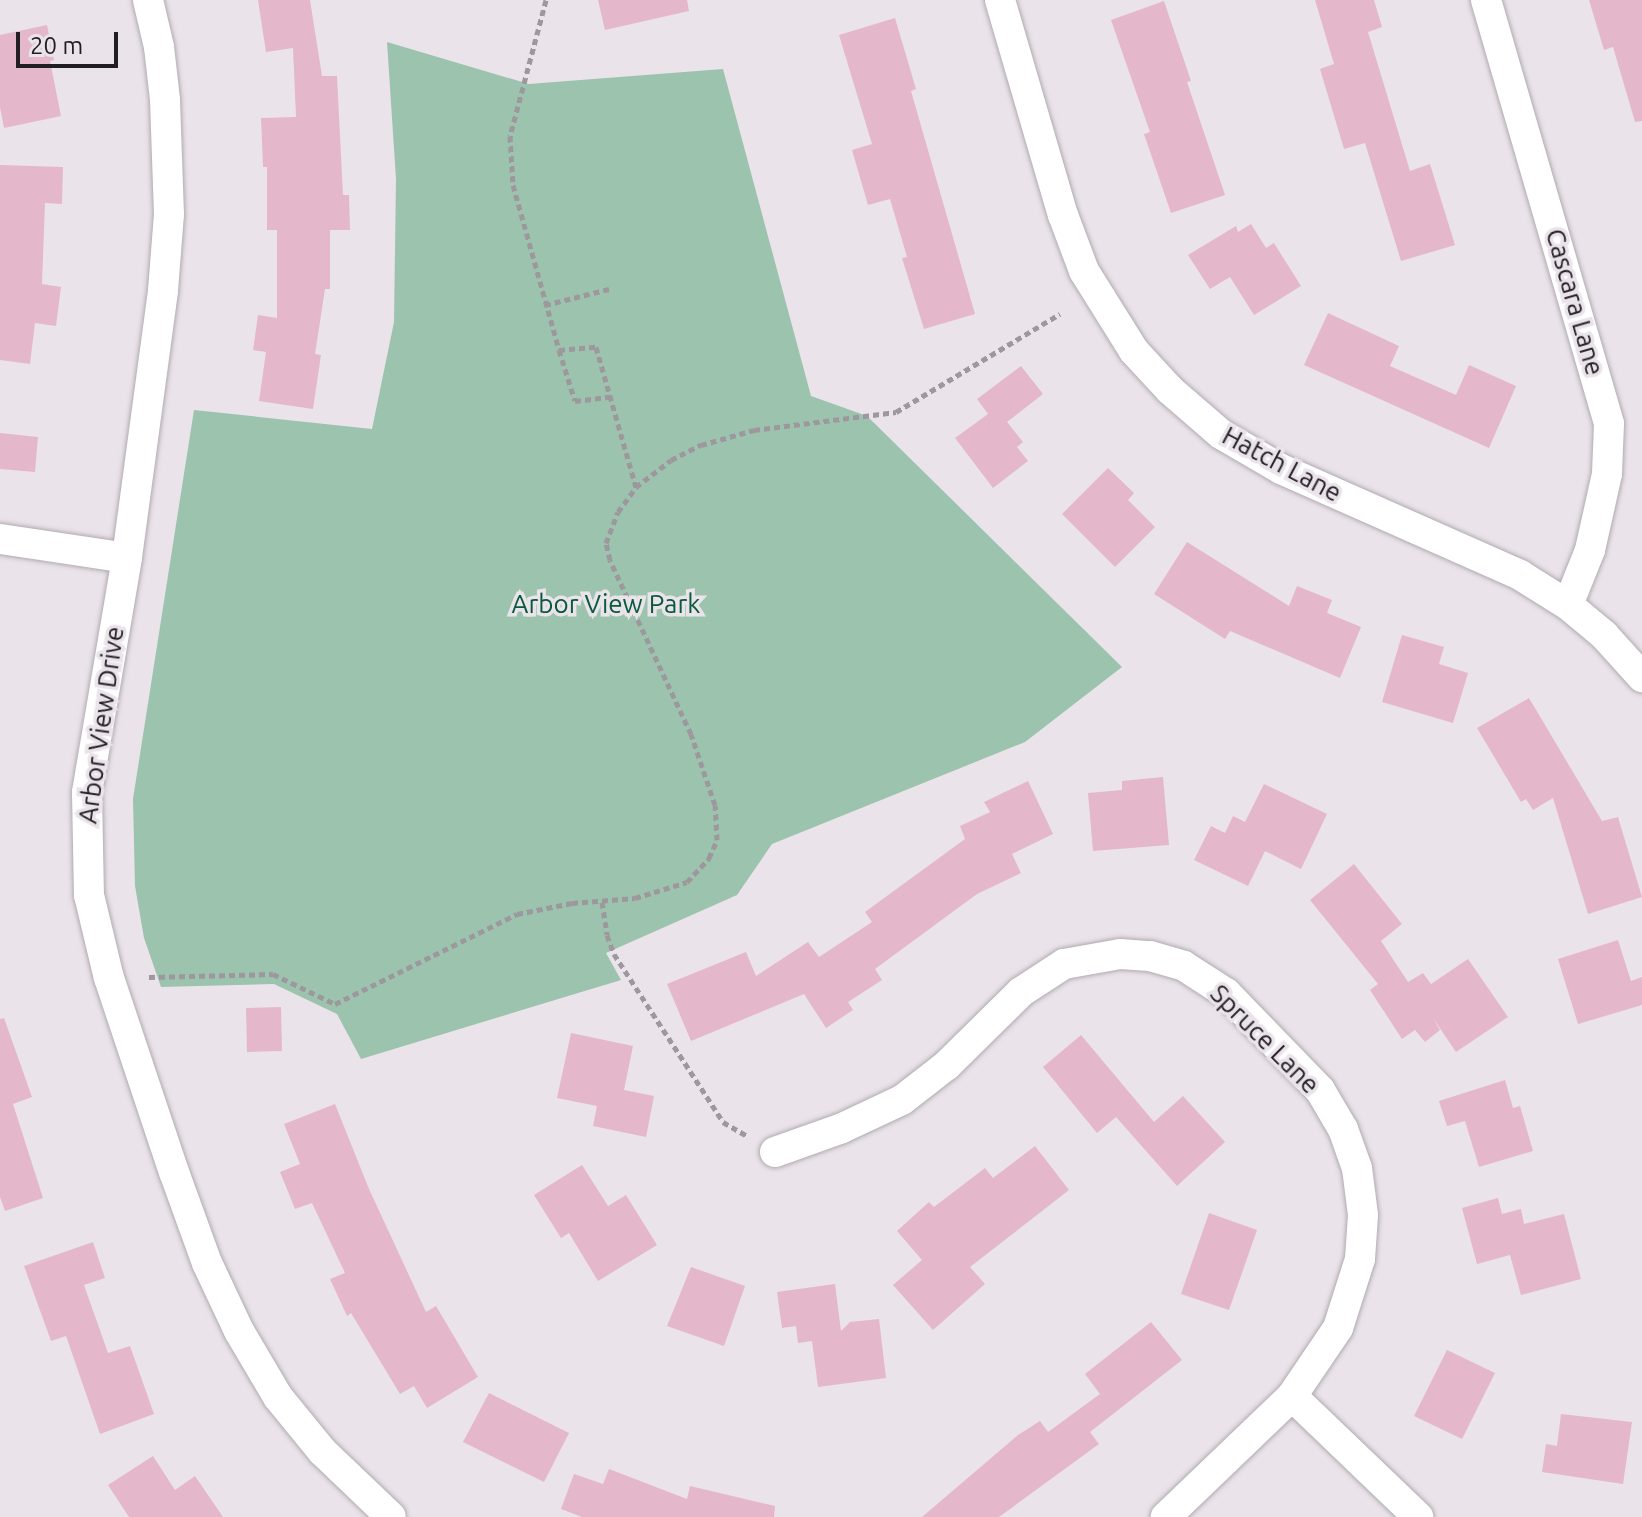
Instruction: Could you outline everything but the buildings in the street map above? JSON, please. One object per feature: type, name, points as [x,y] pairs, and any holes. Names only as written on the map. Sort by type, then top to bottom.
[{"type":"street","name":"Arbor View Drive","points":[[148,0],[159,47],[165,100],[169,214],[163,291],[127,558],[87,793],[88,883],[98,942],[207,1263],[239,1331],[278,1397],[322,1451],[391,1517]]},
{"type":"street","name":"Hatch Lane","points":[[1000,0],[1075,251],[1095,291],[1134,351],[1170,390],[1221,434],[1281,469],[1520,575],[1568,605],[1604,635],[1642,677]]},
{"type":"street","name":"Cascara Lane","points":[[1486,0],[1609,424],[1607,474],[1590,550],[1568,605]]},
{"type":"street","points":[[0,539],[127,558]]},
{"type":"street","name":"Spruce Lane","points":[[775,1152],[840,1129],[902,1100],[947,1065],[1021,992],[1064,964],[1120,954],[1150,956],[1184,966],[1226,993],[1320,1090],[1343,1129],[1357,1168],[1363,1215],[1360,1259],[1352,1294],[1338,1328],[1292,1396],[1166,1517]]},
{"type":"street","points":[[1292,1396],[1418,1517]]},
{"type":"path","points":[[546,0],[514,113],[509,160],[545,305],[575,401],[610,397]]},
{"type":"path","points":[[545,305],[609,289]]},
{"type":"path","points":[[149,977],[273,974],[335,1004],[517,914],[572,903],[643,896],[687,882],[709,858],[717,840],[715,805],[691,734],[610,560],[606,543],[609,528],[636,487],[671,460],[714,441],[754,430],[896,412],[1060,314]]},
{"type":"path","points":[[559,350],[596,347],[636,487]]},
{"type":"path","points":[[602,902],[609,944],[723,1122],[775,1152]]},
{"type":"green space","name":"Arbor View Park","points":[[387,42],[529,84],[723,69],[811,396],[867,416],[1122,667],[1025,742],[772,844],[737,895],[606,953],[621,980],[361,1059],[337,1014],[274,984],[161,987],[144,938],[135,886],[133,799],[194,410],[372,429],[394,322],[396,179]]}]
